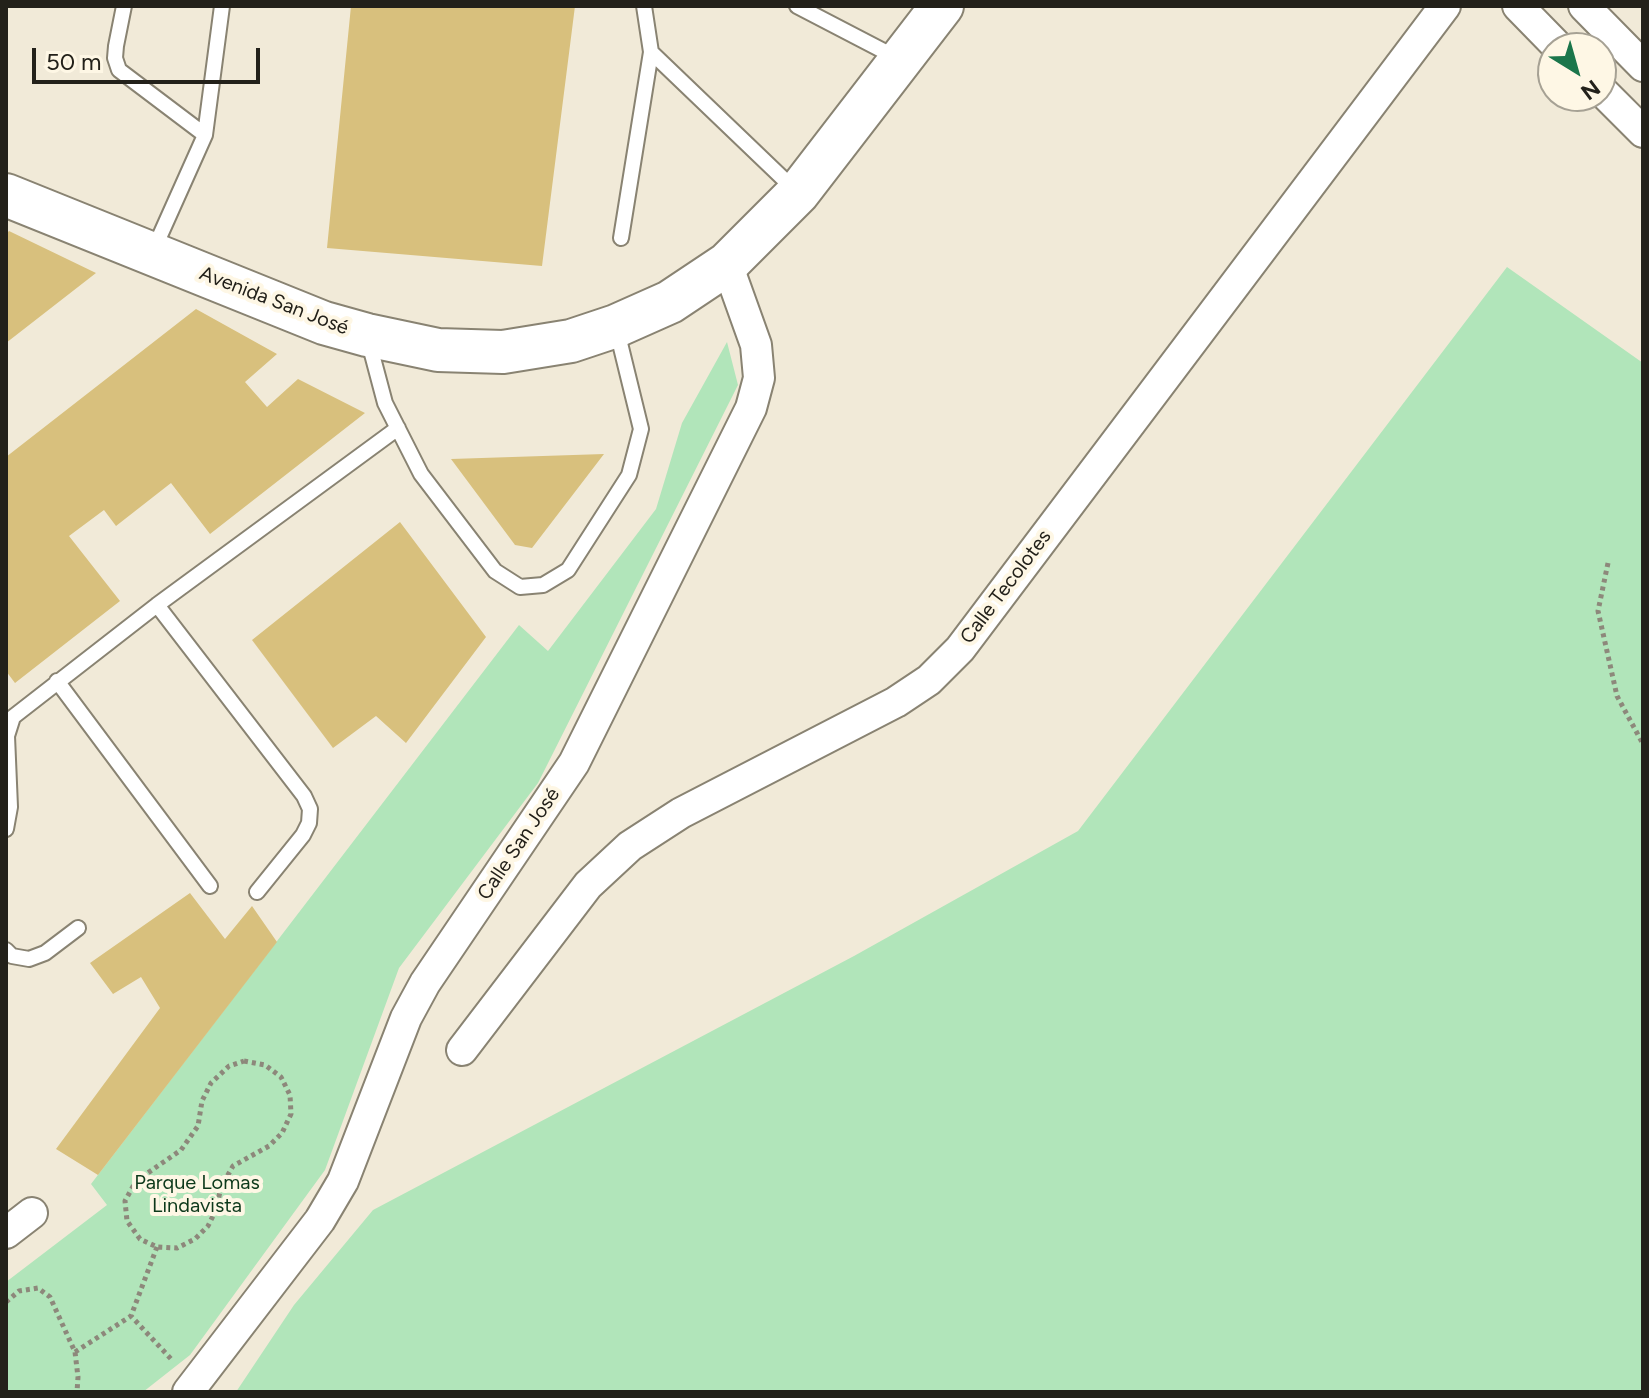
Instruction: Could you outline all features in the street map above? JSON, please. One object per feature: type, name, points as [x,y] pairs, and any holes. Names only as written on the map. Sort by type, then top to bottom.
[{"type":"main road","name":"Avenida San José","points":[[6,195],[324,323],[367,335],[438,350],[503,352],[571,341],[616,326],[670,302],[727,264],[798,193],[942,6]]},
{"type":"street","name":"Calle Tecolotes","points":[[462,1050],[588,885],[630,846],[681,813],[896,702],[929,680],[960,649],[1445,6]]},
{"type":"street","points":[[1518,6],[1543,32]]},
{"type":"street","points":[[1584,6],[1643,66]]},
{"type":"street","points":[[1617,106],[1643,132]]},
{"type":"street","name":"Calle San José","points":[[191,1388],[320,1220],[343,1181],[406,1018],[425,983],[574,763],[751,408],[759,378],[756,345],[727,264]]},
{"type":"street","points":[[6,1233],[32,1213]]},
{"type":"lane","points":[[124,6],[115,58],[119,70],[205,135]]},
{"type":"lane","points":[[152,254],[205,135],[222,6]]},
{"type":"lane","points":[[621,238],[651,52],[644,6]]},
{"type":"lane","points":[[804,8],[901,60]]},
{"type":"lane","points":[[651,52],[798,193]]},
{"type":"lane","points":[[367,335],[385,403],[421,474],[495,571],[520,587],[543,585],[568,570],[629,475],[641,429],[616,326]]},
{"type":"lane","points":[[6,829],[10,807],[8,726],[20,709],[398,428]]},
{"type":"lane","points":[[157,605],[304,796],[310,809],[309,823],[303,835],[257,892]]},
{"type":"lane","points":[[57,681],[210,886]]},
{"type":"lane","points":[[6,950],[12,956],[29,959],[45,953],[78,928]]},
{"type":"path","points":[[1608,563],[1598,611],[1617,696],[1643,744]]},
{"type":"path","points":[[244,1061],[265,1065],[281,1077],[290,1095],[291,1114],[282,1133],[269,1146],[233,1166],[221,1187],[216,1210],[208,1226],[195,1239],[177,1248],[157,1247],[140,1239],[127,1221],[125,1201],[136,1181],[181,1150],[198,1126],[202,1101],[211,1083],[229,1066],[244,1061]]},
{"type":"path","points":[[75,1352],[131,1316],[157,1247]]},
{"type":"path","points":[[6,1302],[19,1291],[38,1288],[50,1297],[75,1352],[77,1392]]},
{"type":"path","points":[[131,1316],[191,1388]]},
{"type":"green space","points":[[1507,267],[1643,363],[1643,1392],[236,1392],[294,1305],[373,1210],[854,956],[1078,831]]},
{"type":"green space","name":"Parque Lomas Lindavista","points":[[727,342],[738,385],[538,783],[399,968],[325,1170],[190,1355],[143,1392],[6,1392],[6,1282],[107,1205],[91,1184],[519,625],[548,651],[656,509],[682,423]]},
{"type":"building","points":[[351,6],[575,6],[542,266],[327,248]]},
{"type":"building","points":[[9,231],[96,273],[6,343],[6,234]]},
{"type":"building","points":[[196,309],[277,354],[245,382],[267,407],[298,379],[365,413],[210,534],[171,483],[116,526],[104,510],[69,536],[120,601],[15,683],[6,671],[6,457]]},
{"type":"building","points":[[604,454],[532,548],[515,545],[451,459]]},
{"type":"building","points":[[400,522],[486,637],[406,743],[376,716],[333,748],[252,640]]},
{"type":"building","points":[[190,893],[225,939],[252,906],[277,942],[98,1175],[56,1149],[160,1008],[141,977],[113,994],[90,963]]}]
